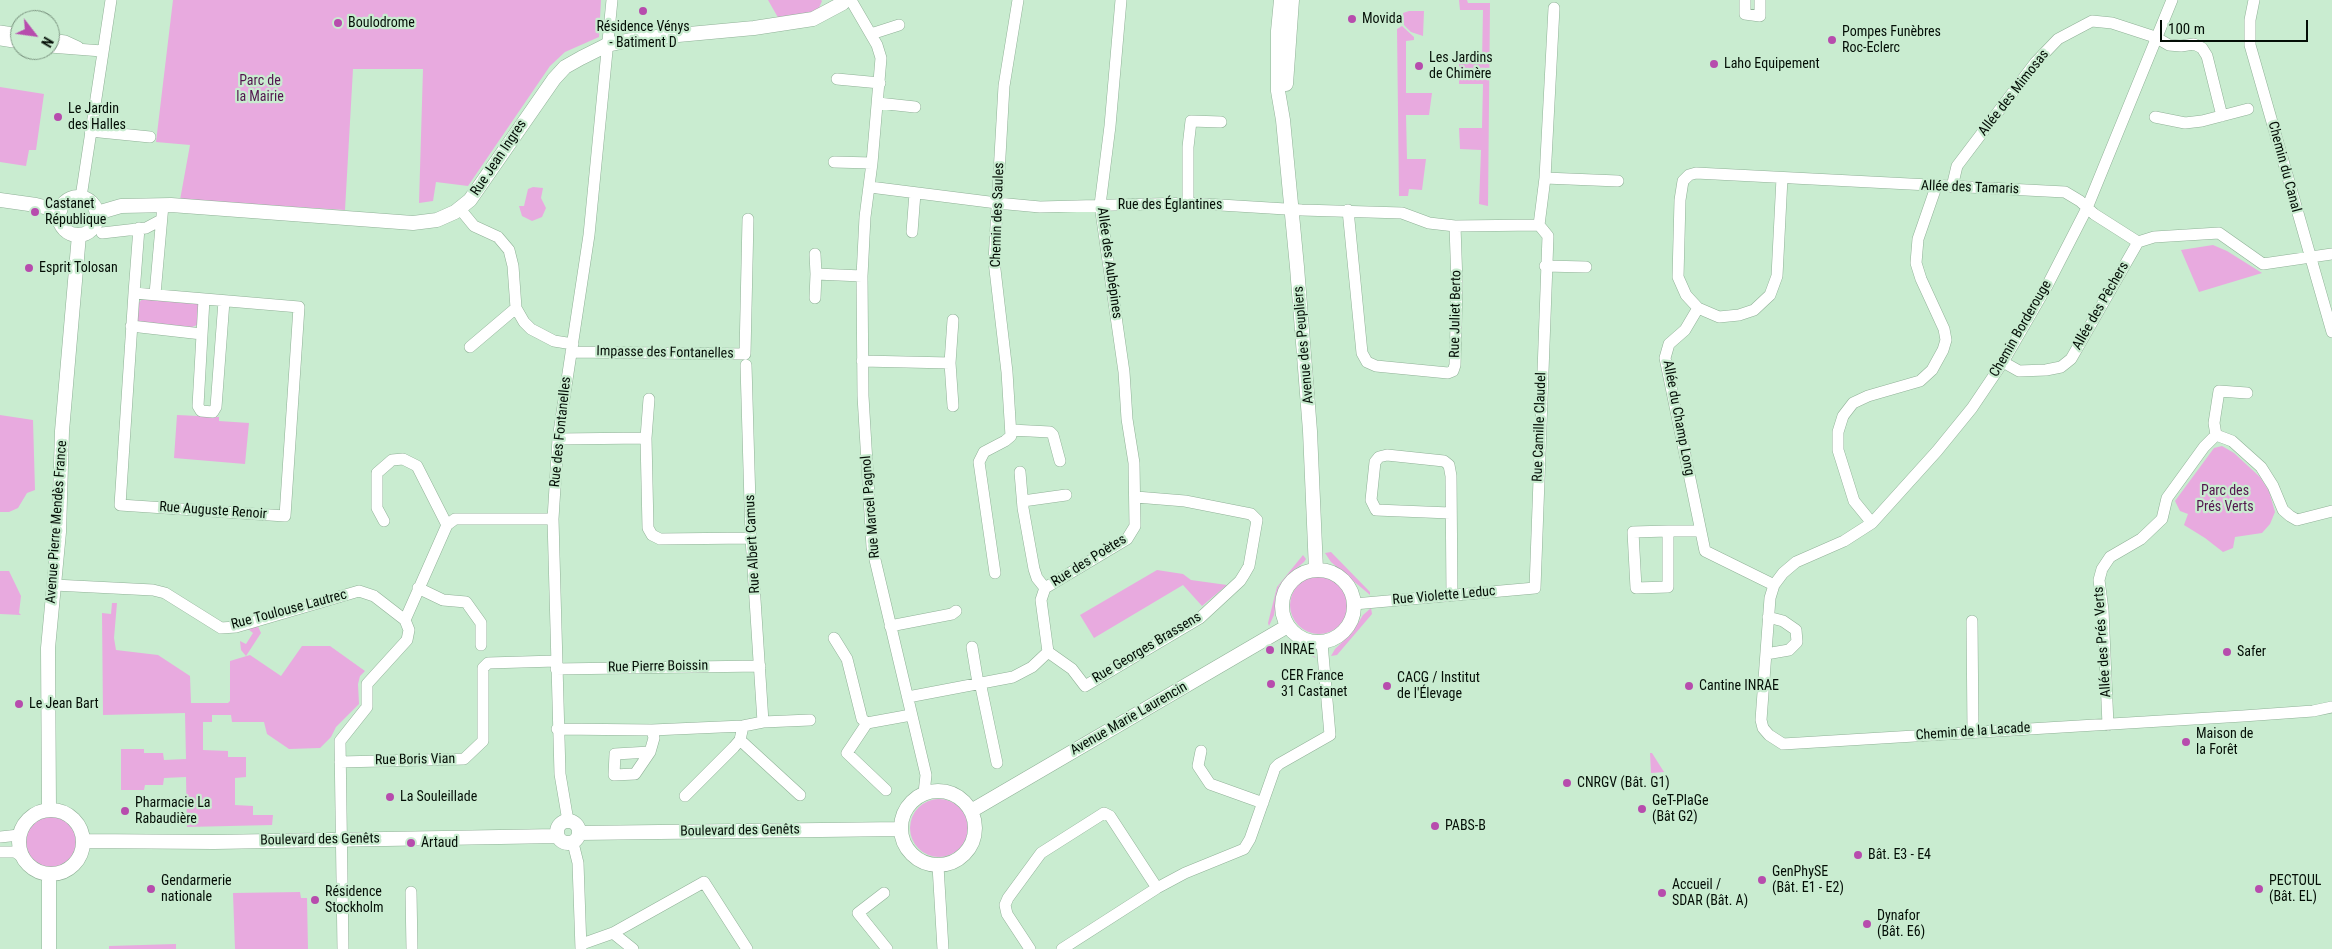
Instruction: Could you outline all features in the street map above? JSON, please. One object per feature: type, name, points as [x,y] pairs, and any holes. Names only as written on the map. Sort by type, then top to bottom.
[{"type":"street","points":[[81,197],[102,51],[112,0]]},
{"type":"street","name":"Rue des Fontanelles","points":[[568,821],[560,774],[553,518],[558,439],[588,235],[612,0]]},
{"type":"street","name":"Chemin des Saules","points":[[1011,430],[1007,372],[994,261],[1004,86],[1018,0]]},
{"type":"street","name":"Allée des Aubépines","points":[[1121,0],[1110,126],[1100,205],[1124,372],[1136,497]]},
{"type":"street","name":"Avenue des Peupliers","points":[[1282,0],[1277,60],[1278,91],[1284,120],[1310,430],[1316,570]]},
{"type":"street","name":"Avenue des Peupliers","points":[[1284,120],[1292,0]]},
{"type":"street","points":[[1745,0],[1744,14],[1760,16],[1760,0]]},
{"type":"street","name":"Chemin Borderouge","points":[[1774,585],[1783,573],[1796,562],[1844,541],[1872,523],[1937,452],[1972,408],[2003,362],[2047,286],[2087,208],[2155,37],[2172,0]]},
{"type":"street","name":"Chemin du Canal","points":[[2254,0],[2250,20],[2250,45],[2309,258],[2332,332]]},
{"type":"street","name":"Rue Jean Ingres","points":[[97,213],[121,206],[163,205],[422,223],[437,220],[460,208],[470,200],[554,79],[565,67],[607,44],[636,39],[754,28],[813,18],[847,1]]},
{"type":"street","name":"Rue Marcel Pagnol","points":[[847,1],[871,34],[881,58],[870,187],[865,217],[862,276],[862,362],[872,547],[926,775],[924,793]]},
{"type":"street","name":"Rue Camille Claudel","points":[[1535,588],[1545,266],[1548,236],[1539,225],[1546,178],[1554,8]]},
{"type":"street","name":"Allée des Mimosas","points":[[1952,187],[1957,166],[2035,62],[2058,39],[2092,21],[2112,23],[2155,37],[2169,45],[2194,44],[2202,48],[2207,56],[2222,116]]},
{"type":"street","points":[[871,34],[899,25]]},
{"type":"street","points":[[60,40],[79,48]]},
{"type":"street","points":[[60,48],[102,51]]},
{"type":"street","points":[[837,79],[880,83]]},
{"type":"street","points":[[878,104],[915,106]]},
{"type":"street","points":[[2155,117],[2184,122],[2222,116],[2248,109]]},
{"type":"street","points":[[1188,203],[1188,147],[1191,121],[1221,122]]},
{"type":"street","points":[[90,131],[150,137]]},
{"type":"street","points":[[834,162],[872,163]]},
{"type":"street","points":[[1696,173],[1782,178],[1777,276],[1770,295],[1754,310],[1739,315],[1719,316],[1698,308],[1686,295],[1678,277],[1680,200],[1683,181],[1689,175],[1696,173]]},
{"type":"street","points":[[1546,178],[1618,181]]},
{"type":"street","name":"Allée des Tamaris","points":[[1782,178],[2065,192],[2138,242]]},
{"type":"street","name":"Rue des Églantines","points":[[870,187],[997,204],[1040,207],[1188,203],[1402,213],[1428,223],[1455,226],[1539,225]]},
{"type":"street","points":[[1872,523],[1854,501],[1838,450],[1838,432],[1843,416],[1853,403],[1868,396],[1920,381],[1932,370],[1944,350],[1946,340],[1944,329],[1920,279],[1916,263],[1918,239],[1936,187]]},
{"type":"street","points":[[912,232],[915,192]]},
{"type":"street","points":[[81,197],[90,200],[97,213],[95,226],[85,234],[78,235],[63,228],[60,222],[60,211],[68,200],[81,197]]},
{"type":"street","points":[[0,200],[28,203],[60,211]]},
{"type":"street","points":[[155,294],[163,205]]},
{"type":"street","points":[[460,208],[474,226],[498,237],[508,250],[513,266],[516,308],[524,322],[531,329],[572,348]]},
{"type":"street","name":"Rue Juliet Berto","points":[[1348,210],[1362,353],[1367,362],[1376,366],[1448,373],[1453,371],[1455,365],[1457,284],[1455,226]]},
{"type":"street","name":"Impasse des Fontanelles","points":[[572,348],[745,354],[748,219]]},
{"type":"street","points":[[102,233],[146,228],[161,220]]},
{"type":"street","name":"Rue Auguste Renoir","points":[[134,292],[299,307],[285,516],[120,505],[131,326],[139,228]]},
{"type":"street","points":[[2138,242],[2154,237],[2219,234],[2263,264],[2332,254]]},
{"type":"street","name":"Avenue Pierre Mendès France","points":[[49,809],[48,648],[59,532],[62,431],[78,235]]},
{"type":"street","name":"Allée des Pêchers","points":[[2003,362],[2019,371],[2046,370],[2061,367],[2071,358],[2138,242]]},
{"type":"street","points":[[815,254],[815,298]]},
{"type":"street","points":[[1545,266],[1586,267]]},
{"type":"street","points":[[816,274],[862,276]]},
{"type":"street","points":[[204,299],[198,406],[201,411],[213,412],[216,407],[224,300]]},
{"type":"street","points":[[470,347],[516,308]]},
{"type":"street","name":"Allée du Champ Long","points":[[1698,308],[1685,330],[1670,344],[1665,358],[1705,550],[1774,585]]},
{"type":"street","points":[[953,320],[950,363],[953,406]]},
{"type":"street","points":[[131,326],[202,334]]},
{"type":"street","points":[[862,362],[950,363]]},
{"type":"street","name":"Rue Albert Camus","points":[[746,365],[751,538],[763,722]]},
{"type":"street","points":[[2247,393],[2219,391],[2214,423],[2216,435],[2232,441],[2261,467],[2273,486],[2282,510],[2290,516],[2297,520],[2332,511]]},
{"type":"street","points":[[649,399],[646,438],[648,528],[652,535],[660,539],[751,538]]},
{"type":"street","points":[[995,572],[979,462],[984,452],[1005,441],[1010,436],[1011,430],[1050,432],[1054,435],[1060,461]]},
{"type":"street","name":"Allée des Prés Verts","points":[[2108,725],[2103,610],[2099,580],[2102,569],[2110,557],[2142,539],[2162,519],[2167,498],[2204,447],[2216,435]]},
{"type":"street","points":[[558,439],[646,438]]},
{"type":"street","points":[[1450,513],[1376,510],[1372,500],[1375,462],[1379,457],[1387,455],[1444,460],[1449,465],[1451,476],[1452,595]]},
{"type":"street","points":[[384,520],[377,508],[377,472],[392,460],[403,459],[417,466],[447,525]]},
{"type":"street","points":[[1020,472],[1034,569],[1037,578],[1045,588]]},
{"type":"street","points":[[1023,501],[1066,495]]},
{"type":"street","name":"Rue des Poètes","points":[[1048,652],[1041,600],[1045,588],[1127,539],[1135,526],[1136,497]]},
{"type":"street","name":"Rue Georges Brassens","points":[[1048,652],[1072,668],[1085,686],[1200,618],[1240,581],[1245,574],[1249,566],[1257,520],[1251,514],[1185,502],[1136,497]]},
{"type":"street","points":[[343,949],[340,741],[367,707],[367,684],[407,640],[409,630],[405,620],[447,525],[455,519],[553,518]]},
{"type":"street","points":[[1668,531],[1668,587],[1636,588],[1633,532],[1668,531],[1700,531]]},
{"type":"street","points":[[1316,570],[1330,572],[1340,578],[1349,588],[1354,604],[1352,620],[1345,631],[1336,638],[1322,643],[1312,643],[1296,636],[1286,627],[1282,616],[1281,604],[1284,592],[1297,576],[1316,570]]},
{"type":"street","name":"Rue Toulouse Lautrec","points":[[54,585],[153,590],[165,593],[221,628],[236,628],[359,592],[374,596],[405,620]]},
{"type":"street","name":"Chemin de la Lacade","points":[[1774,585],[1770,598],[1768,617],[1761,720],[1769,735],[1783,744],[2313,712],[2332,707]]},
{"type":"street","points":[[418,588],[443,600],[466,602],[481,623],[481,646]]},
{"type":"street","name":"Rue Violette Leduc","points":[[1354,604],[1535,588]]},
{"type":"street","points":[[890,626],[952,614],[956,611]]},
{"type":"street","points":[[1766,654],[1789,650],[1798,642],[1796,630],[1783,621],[1768,617]]},
{"type":"street","points":[[1972,621],[1973,732]]},
{"type":"street","name":"Avenue Marie Laurencin","points":[[972,811],[1286,627]]},
{"type":"street","points":[[834,638],[847,660],[862,719],[867,723]]},
{"type":"street","points":[[1062,949],[1157,888],[1185,873],[1244,849],[1250,839],[1275,768],[1330,735],[1322,643]]},
{"type":"street","points":[[972,647],[997,763]]},
{"type":"street","points":[[908,697],[1013,677],[1032,668],[1048,652]]},
{"type":"street","name":"Rue Boris Vian","points":[[340,762],[464,759],[483,741],[483,668],[488,663],[556,665]]},
{"type":"street","name":"Rue Pierre Boissin","points":[[556,665],[760,666]]},
{"type":"street","points":[[886,790],[847,752],[867,723],[912,715]]},
{"type":"street","points":[[558,729],[652,730],[743,726],[763,722],[810,720]]},
{"type":"street","points":[[684,796],[740,740],[743,726]]},
{"type":"street","points":[[650,752],[654,738],[652,730]]},
{"type":"street","points":[[740,740],[800,795]]},
{"type":"street","points":[[1201,751],[1198,766],[1210,784],[1262,803]]},
{"type":"street","points":[[944,791],[959,797],[972,811],[975,825],[974,840],[968,851],[959,859],[938,866],[923,862],[913,856],[904,844],[900,830],[907,807],[924,793],[944,791]]},
{"type":"street","points":[[0,852],[15,852],[34,869],[49,874],[58,873],[73,865],[81,854],[83,841],[77,823],[70,816],[60,811],[49,809],[30,817],[23,825],[19,835],[20,850],[23,858]]},
{"type":"street","points":[[1030,949],[1007,914],[1005,905],[1008,898],[1041,853],[1104,813],[1110,816],[1157,888]]},
{"type":"street","points":[[576,838],[564,843],[557,836],[558,826],[568,821],[576,824],[581,946],[613,933],[704,882],[747,949]]},
{"type":"street","name":"Boulevard des Genêts","points":[[576,838],[900,830]]},
{"type":"street","points":[[0,837],[19,835]]},
{"type":"street","name":"Boulevard des Genêts","points":[[83,841],[214,842],[557,836]]},
{"type":"street","points":[[938,866],[943,949]]},
{"type":"street","points":[[49,874],[49,949]]},
{"type":"street","points":[[412,892],[412,949]]},
{"type":"street","points":[[884,893],[858,913],[887,949]]},
{"type":"street","points":[[613,933],[633,949]]},
{"type":"green space","name":"Parc de la Mairie","points":[[173,0],[601,0],[599,37],[565,52],[550,66],[468,186],[436,182],[433,201],[419,203],[423,69],[353,69],[345,210],[180,200],[190,145],[156,142]]},
{"type":"green space","points":[[768,0],[822,1],[818,10],[801,17],[780,21]]},
{"type":"green space","points":[[1459,0],[1467,0],[1468,3],[1490,3],[1488,206],[1479,204],[1481,150],[1460,149],[1459,128],[1482,128],[1483,84],[1459,84],[1459,62],[1482,62],[1483,10],[1460,10]]},
{"type":"green space","points":[[1424,11],[1423,36],[1411,32],[1404,25],[1403,13]]},
{"type":"green space","points":[[1402,26],[1414,37],[1414,40],[1406,41],[1406,93],[1432,93],[1429,115],[1406,115],[1407,159],[1426,159],[1422,190],[1409,189],[1408,196],[1399,196],[1397,29]]},
{"type":"green space","points":[[0,87],[44,94],[36,150],[29,150],[26,166],[0,162]]},
{"type":"green space","points":[[533,187],[543,188],[541,198],[546,208],[542,217],[532,221],[522,216],[519,206],[524,206],[528,189]]},
{"type":"green space","points":[[2213,245],[2227,251],[2262,273],[2199,292],[2181,250]]},
{"type":"green space","points":[[143,298],[196,302],[200,306],[197,325],[192,327],[142,324],[137,321],[137,305]]},
{"type":"green space","points":[[0,415],[33,420],[35,490],[27,493],[18,508],[9,512],[0,512]]},
{"type":"green space","points":[[177,415],[219,417],[219,421],[249,423],[245,464],[174,458]]},
{"type":"green space","name":"Parc des Prés Verts","points":[[2222,446],[2234,453],[2260,477],[2269,491],[2275,512],[2270,524],[2262,533],[2235,537],[2233,548],[2223,552],[2184,525],[2188,514],[2180,511],[2175,501],[2214,448]]},
{"type":"green space","points":[[1331,552],[1370,592],[1370,595],[1331,562],[1325,553]]},
{"type":"green space","points":[[1303,555],[1306,559],[1304,562],[1287,576],[1279,586],[1274,615],[1269,626],[1268,623],[1277,587]]},
{"type":"green space","points":[[1157,570],[1183,574],[1191,580],[1227,585],[1202,606],[1183,585],[1094,638],[1080,615]]},
{"type":"green space","points":[[0,571],[9,571],[21,596],[19,613],[21,615],[0,614]]},
{"type":"green space","points":[[1313,576],[1325,576],[1340,584],[1348,599],[1348,611],[1340,626],[1325,634],[1313,634],[1298,626],[1290,611],[1290,599],[1298,584]]},
{"type":"green space","points":[[112,603],[117,603],[114,638],[116,650],[158,655],[190,676],[191,703],[228,703],[230,701],[230,661],[250,655],[281,676],[302,646],[330,646],[365,671],[360,676],[358,684],[359,704],[336,727],[331,737],[320,748],[289,749],[267,734],[264,722],[232,722],[231,715],[212,715],[212,722],[203,722],[203,750],[228,751],[228,757],[246,757],[246,777],[235,778],[235,805],[253,806],[253,815],[273,815],[272,825],[187,827],[186,777],[164,778],[163,785],[145,785],[144,790],[121,790],[121,749],[144,749],[144,753],[163,753],[164,760],[186,759],[185,713],[103,715],[102,613],[111,614]]},
{"type":"green space","points":[[1371,608],[1372,614],[1337,655],[1331,656],[1335,649],[1352,633],[1363,615]]},
{"type":"green space","points":[[256,622],[261,633],[246,656],[241,650],[240,641],[246,644],[253,633],[248,629]]},
{"type":"green space","points":[[1289,641],[1308,649],[1316,658],[1278,642]]},
{"type":"green space","points":[[1650,753],[1652,753],[1664,772],[1651,773]]},
{"type":"green space","points":[[933,799],[945,799],[960,807],[968,822],[968,834],[960,849],[945,857],[933,857],[918,849],[910,834],[910,822],[918,807]]},
{"type":"green space","points":[[45,816],[55,816],[65,820],[72,827],[76,842],[72,857],[65,864],[55,868],[45,868],[35,864],[28,857],[24,847],[24,837],[28,827],[35,820]]},
{"type":"green space","points":[[300,892],[301,898],[307,898],[308,949],[235,949],[233,893]]},
{"type":"green space","points":[[176,944],[176,949],[109,949],[109,946]]},
{"type":"place","name":"Résidence Vénys - Batiment D","points":[[643,11]]},
{"type":"place","name":"Movida","points":[[1352,19]]},
{"type":"place","name":"Boulodrome","points":[[338,23]]},
{"type":"place","name":"Pompes Funèbres Roc-Eclerc","points":[[1832,40]]},
{"type":"place","name":"Laho Equipement","points":[[1714,64]]},
{"type":"place","name":"Les Jardins de Chimère","points":[[1419,66]]},
{"type":"place","name":"Le Jardin des Halles","points":[[58,117]]},
{"type":"place","name":"Castanet République","points":[[35,212]]},
{"type":"place","name":"Esprit Tolosan","points":[[29,268]]},
{"type":"place","name":"INRAE","points":[[1270,650]]},
{"type":"place","name":"Safer","points":[[2227,652]]},
{"type":"place","name":"CER France 31 Castanet","points":[[1271,684]]},
{"type":"place","name":"CACG / Institut de l'Élevage","points":[[1387,686]]},
{"type":"place","name":"Cantine INRAE","points":[[1689,686]]},
{"type":"place","name":"Le Jean Bart","points":[[19,704]]},
{"type":"place","name":"Maison de la Forêt","points":[[2186,742]]},
{"type":"place","name":"CNRGV (Bât. G1)","points":[[1567,783]]},
{"type":"place","name":"La Souleillade","points":[[390,797]]},
{"type":"place","name":"GeT-PlaGe (Bât G2)","points":[[1642,809]]},
{"type":"place","name":"Pharmacie La Rabaudière","points":[[125,811]]},
{"type":"place","name":"PABS-B","points":[[1435,826]]},
{"type":"place","name":"Artaud","points":[[411,843]]},
{"type":"place","name":"Bât. E3 - E4","points":[[1858,855]]},
{"type":"place","name":"GenPhySE (Bât. E1 - E2)","points":[[1762,880]]},
{"type":"place","name":"Gendarmerie nationale","points":[[151,889]]},
{"type":"place","name":"PECTOUL (Bât. EL)","points":[[2259,889]]},
{"type":"place","name":"Accueil / SDAR (Bât. A)","points":[[1662,893]]},
{"type":"place","name":"Résidence Stockholm","points":[[315,900]]},
{"type":"place","name":"Dynafor (Bât. E6)","points":[[1867,924]]}]
